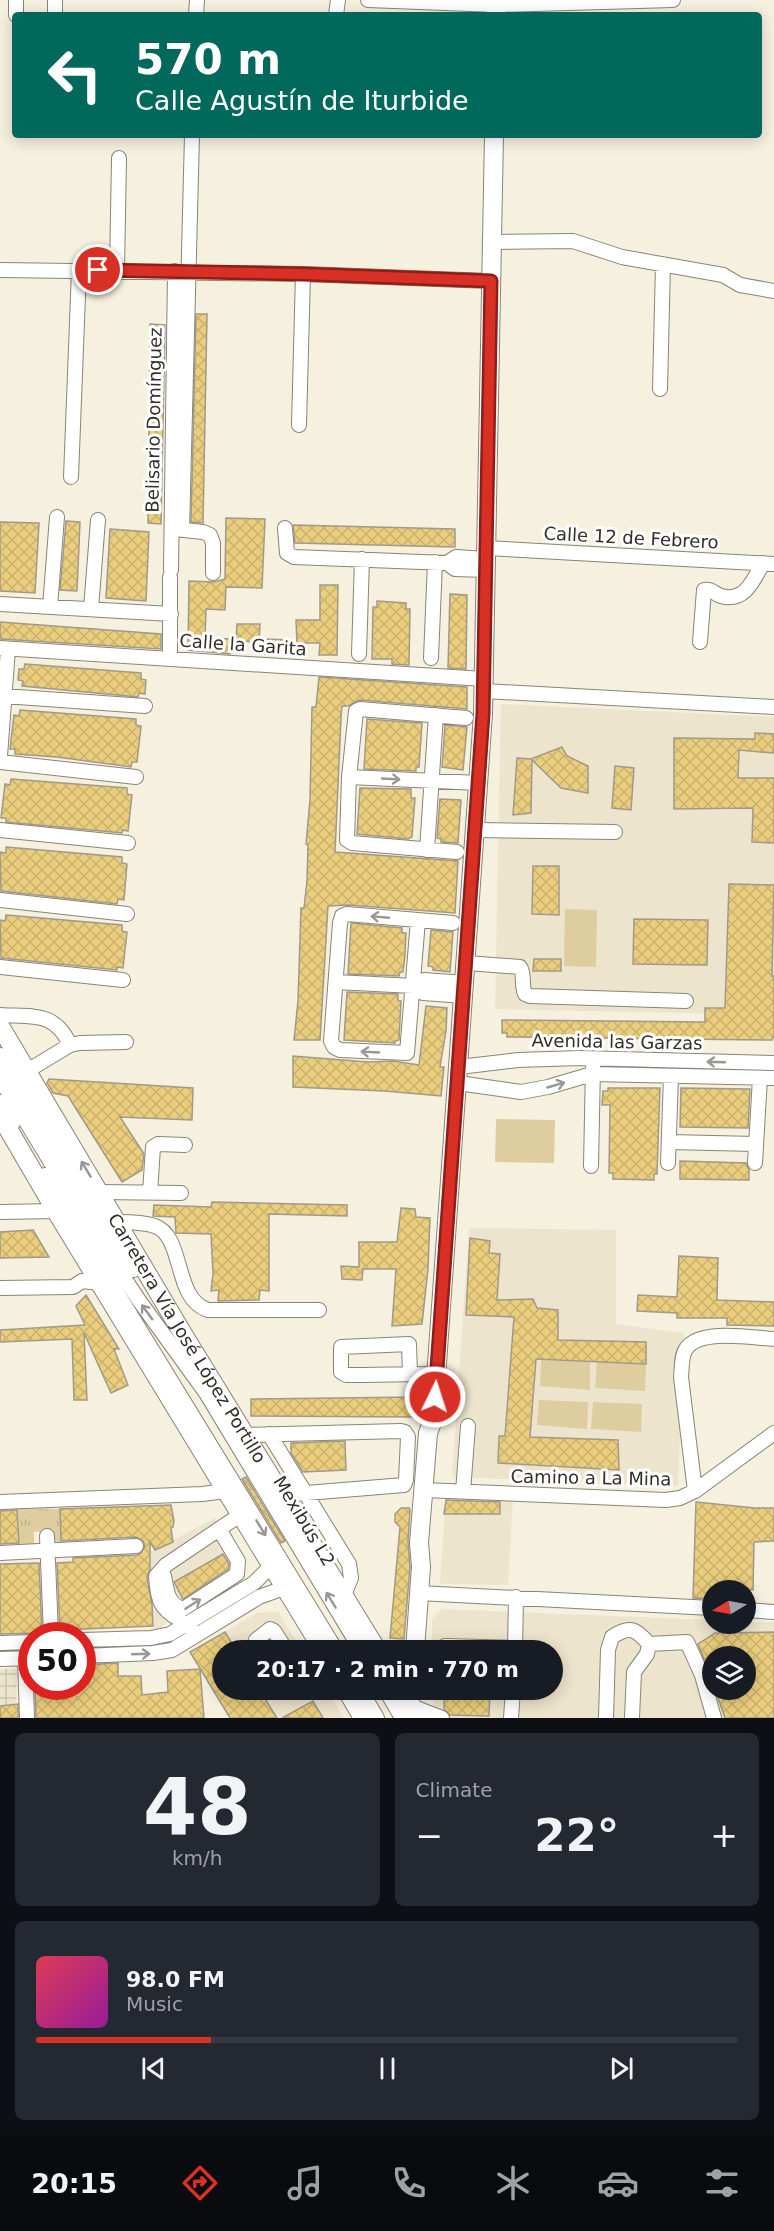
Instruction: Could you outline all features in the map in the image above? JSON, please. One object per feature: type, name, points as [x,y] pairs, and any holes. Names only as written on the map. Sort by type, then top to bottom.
[{"type":"main road","points":[[416,1640],[421,1568],[430,1545],[428,1490],[438,1436],[434,1420],[479,783],[484,685],[494,138]]},
{"type":"main road","name":"Carretera Vía José López Portillo","points":[[0,1026],[183,1334],[371,1640]]},
{"type":"main road","points":[[0,1057],[95,1218],[183,1334]]},
{"type":"main road","points":[[0,1115],[270,1566],[319,1640]]},
{"type":"main road","points":[[352,1700],[363,1718]]},
{"type":"street","points":[[368,0],[496,7],[673,0]]},
{"type":"street","name":"Belisario Domínguez","points":[[170,659],[171,573],[176,530],[181,271],[192,138]]},
{"type":"street","points":[[117,270],[119,158]]},
{"type":"street","points":[[493,242],[573,241],[622,257],[723,275],[740,285],[774,291]]},
{"type":"street","points":[[660,389],[663,264]]},
{"type":"street","points":[[0,270],[181,271],[491,281]]},
{"type":"street","points":[[70,477],[79,270]]},
{"type":"street","points":[[299,425],[303,274]]},
{"type":"street","points":[[50,607],[57,517]]},
{"type":"street","points":[[91,609],[98,520]]},
{"type":"street","name":"Calle 12 de Febrero","points":[[285,528],[286,554],[294,557],[441,562],[456,557],[768,563]]},
{"type":"street","points":[[176,530],[203,532],[210,535],[213,543],[213,573]]},
{"type":"street","points":[[359,654],[362,559]]},
{"type":"street","points":[[431,658],[441,562]]},
{"type":"street","points":[[700,642],[704,590],[710,589],[721,596],[741,594],[750,588],[768,563]]},
{"type":"street","points":[[0,604],[171,614]]},
{"type":"street","points":[[0,756],[4,648]]},
{"type":"street","name":"Calle la Garita","points":[[4,648],[774,707]]},
{"type":"street","points":[[4,696],[145,706]]},
{"type":"street","points":[[457,852],[352,843],[347,840],[353,717],[360,709],[466,718]]},
{"type":"street","points":[[427,850],[436,715]]},
{"type":"street","points":[[0,762],[136,777]]},
{"type":"street","points":[[349,777],[479,783]]},
{"type":"street","points":[[0,830],[128,843]]},
{"type":"street","points":[[476,830],[615,832]]},
{"type":"street","points":[[0,900],[127,914]]},
{"type":"street","points":[[418,920],[409,1048],[404,1054],[340,1050],[334,1047],[331,1041],[342,916],[348,914],[418,920],[453,923]]},
{"type":"street","points":[[467,963],[520,967],[523,971],[523,989],[525,994],[530,996],[687,1001]]},
{"type":"street","points":[[0,967],[123,980]]},
{"type":"street","points":[[336,982],[414,986],[424,980],[465,990]]},
{"type":"street","points":[[0,1015],[40,1017],[57,1024],[65,1033],[70,1045]]},
{"type":"street","points":[[27,1071],[70,1045],[80,1042],[126,1042]]},
{"type":"street","points":[[591,1166],[593,1058]]},
{"type":"street","name":"Avenida las Garzas","points":[[459,1075],[518,1060],[593,1058],[774,1064]]},
{"type":"street","name":"Avenida las Garzas","points":[[459,1075],[521,1092],[592,1074],[767,1078]]},
{"type":"street","points":[[668,1163],[672,1076]]},
{"type":"street","points":[[755,1163],[767,1078]]},
{"type":"street","name":"Mexibús L2","points":[[0,1079],[118,1269],[206,1392],[355,1640]]},
{"type":"street","points":[[0,1101],[320,1640]]},
{"type":"street","points":[[669,1142],[756,1144]]},
{"type":"street","points":[[150,1193],[153,1147],[158,1144],[185,1145]]},
{"type":"street","points":[[100,1192],[181,1193]]},
{"type":"street","points":[[0,1212],[56,1211]]},
{"type":"street","points":[[118,1222],[136,1222],[156,1226],[166,1233],[175,1251],[181,1274],[194,1301],[201,1308],[208,1310],[319,1310]]},
{"type":"street","points":[[0,1288],[73,1287],[82,1281],[100,1283]]},
{"type":"street","points":[[695,1491],[681,1377],[686,1349],[698,1339],[716,1336],[774,1339]]},
{"type":"street","points":[[410,1374],[409,1344],[341,1347],[342,1374],[410,1374],[437,1374]]},
{"type":"street","points":[[463,1492],[468,1426]]},
{"type":"street","points":[[246,1435],[405,1432],[407,1448],[404,1485],[282,1495]]},
{"type":"street","name":"Camino a La Mina","points":[[428,1490],[666,1500],[680,1498],[695,1491],[774,1433]]},
{"type":"street","points":[[268,1434],[352,1570],[344,1595]]},
{"type":"street","points":[[0,1502],[190,1495],[226,1491]]},
{"type":"street","points":[[197,1635],[167,1612],[159,1598],[156,1576],[166,1565],[240,1515]]},
{"type":"street","points":[[162,1571],[168,1597],[183,1609],[237,1574],[238,1561],[219,1529]]},
{"type":"street","points":[[47,1536],[50,1622]]},
{"type":"street","points":[[316,1548],[333,1536]]},
{"type":"street","points":[[0,1553],[136,1546]]},
{"type":"street","points":[[96,1639],[161,1637],[186,1625],[254,1583],[270,1566]]},
{"type":"street","points":[[96,1655],[172,1650],[259,1598],[284,1588]]},
{"type":"street","points":[[418,1593],[702,1607]]},
{"type":"street","points":[[515,1640],[516,1597]]},
{"type":"street","points":[[756,1611],[774,1612]]},
{"type":"street","points":[[256,1640],[270,1629],[280,1640]]},
{"type":"street","points":[[606,1718],[608,1650],[612,1637],[622,1630],[632,1630],[640,1634],[649,1644]]},
{"type":"street","points":[[0,1643],[18,1642]]},
{"type":"street","points":[[649,1644],[687,1642],[702,1675],[714,1718]]},
{"type":"street","points":[[632,1718],[634,1672],[647,1654],[649,1644]]},
{"type":"street","points":[[0,1659],[18,1658]]},
{"type":"street","points":[[27,1700],[27,1718]]},
{"type":"street","points":[[366,1700],[377,1718]]},
{"type":"street","points":[[511,1718],[512,1700]]},
{"type":"street","points":[[411,1708],[442,1718]]},
{"type":"shaded area","points":[[501,704],[774,717],[774,1015],[495,1009]]},
{"type":"shaded area","points":[[469,1228],[616,1230],[616,1324],[684,1333],[678,1486],[452,1477]]},
{"type":"shaded area","points":[[446,1495],[513,1498],[508,1585],[440,1584]]},
{"type":"shaded area","points":[[215,1518],[237,1548],[241,1579],[154,1631],[150,1552]]},
{"type":"shaded area","points":[[442,1609],[702,1620],[702,1634],[756,1634],[756,1622],[774,1622],[774,1718],[434,1718],[433,1700],[563,1700],[563,1640],[432,1640],[432,1619]]},
{"type":"shaded area","points":[[278,1612],[296,1640],[212,1640],[212,1688],[190,1652],[257,1613]]},
{"type":"shaded area","points":[[0,1669],[17,1669],[16,1704],[0,1706]]},
{"type":"shaded area","points":[[219,1700],[333,1700],[344,1718],[230,1718]]},
{"type":"green space","points":[[565,909],[597,910],[596,967],[564,966]]},
{"type":"green space","points":[[496,1119],[555,1120],[554,1163],[495,1162]]},
{"type":"green space","points":[[541,1360],[590,1362],[590,1390],[540,1386]]},
{"type":"green space","points":[[597,1362],[646,1364],[645,1391],[595,1388]]},
{"type":"green space","points":[[539,1400],[588,1402],[587,1429],[537,1425]]},
{"type":"green space","points":[[593,1402],[642,1404],[641,1432],[591,1429]]},
{"type":"green space","points":[[17,1508],[60,1509],[61,1542],[51,1541],[48,1531],[34,1532],[34,1544],[20,1544]]},
{"type":"building","points":[[196,314],[207,314],[203,523],[191,522]]},
{"type":"building","points":[[150,324],[165,325],[161,524],[148,523]]},
{"type":"building","points":[[226,518],[265,519],[262,588],[226,587],[225,610],[206,609],[205,638],[231,639],[230,654],[188,650],[189,581],[214,582],[225,579]]},
{"type":"building","points":[[66,521],[80,522],[77,591],[60,590]]},
{"type":"building","points":[[0,522],[39,523],[35,593],[0,591]]},
{"type":"building","points":[[293,525],[455,529],[455,547],[295,543]]},
{"type":"building","points":[[110,529],[149,532],[146,601],[106,598]]},
{"type":"building","points":[[320,585],[338,585],[337,655],[319,655],[320,643],[297,643],[296,620],[320,620]]},
{"type":"building","points":[[450,594],[467,595],[466,669],[448,668]]},
{"type":"building","points":[[377,601],[406,603],[406,609],[410,609],[409,665],[392,664],[392,659],[372,659],[373,607],[377,607]]},
{"type":"building","points":[[0,622],[161,634],[161,649],[0,639]]},
{"type":"building","points":[[237,624],[260,624],[259,642],[236,641]]},
{"type":"building","points":[[266,639],[289,640],[288,654],[265,654]]},
{"type":"building","points":[[25,664],[141,673],[141,679],[146,680],[145,694],[139,693],[138,697],[22,686],[23,681],[18,680],[19,669],[24,669]]},
{"type":"building","points":[[319,677],[467,687],[467,709],[360,700],[348,706],[342,706],[341,718],[335,852],[458,861],[455,913],[348,905],[328,906],[320,1040],[294,1040],[298,1001],[301,908],[304,908],[307,881],[308,845],[306,844],[310,800],[312,707],[316,707]]},
{"type":"building","points":[[20,710],[136,719],[136,725],[141,726],[137,762],[132,762],[131,767],[15,754],[15,749],[10,749],[14,715],[19,716]]},
{"type":"building","points":[[367,719],[422,723],[419,767],[416,767],[416,771],[364,769]]},
{"type":"building","points":[[445,725],[467,727],[463,770],[442,767]]},
{"type":"building","points":[[755,733],[774,734],[774,753],[739,750],[738,778],[774,778],[774,843],[752,842],[753,808],[674,809],[674,738],[755,739]]},
{"type":"building","points":[[562,747],[567,756],[588,766],[588,793],[561,788],[532,760],[531,813],[513,815],[517,758],[531,759]]},
{"type":"building","points":[[615,766],[634,768],[631,810],[612,808]]},
{"type":"building","points":[[11,779],[127,788],[127,794],[132,795],[128,831],[123,830],[122,833],[6,822],[6,818],[1,818],[5,784],[10,785]]},
{"type":"building","points":[[360,788],[411,789],[411,798],[415,798],[412,837],[408,839],[357,834]]},
{"type":"building","points":[[440,799],[461,800],[458,843],[441,842],[441,839],[437,838]]},
{"type":"building","points":[[6,847],[122,857],[122,863],[127,864],[124,900],[118,899],[117,904],[1,891],[0,852],[6,853]]},
{"type":"building","points":[[533,866],[559,866],[559,915],[532,914]]},
{"type":"building","points":[[729,884],[774,885],[772,976],[774,976],[774,1036],[772,1040],[507,1037],[507,1033],[502,1033],[502,1020],[705,1022],[705,1008],[725,1008]]},
{"type":"building","points":[[6,915],[122,925],[122,931],[127,932],[123,968],[117,967],[117,970],[1,958],[0,920],[5,921]]},
{"type":"building","points":[[634,919],[708,920],[707,965],[633,964]]},
{"type":"building","points":[[351,923],[402,928],[402,933],[406,933],[405,955],[403,972],[400,972],[399,976],[348,974]]},
{"type":"building","points":[[431,930],[453,932],[450,972],[433,970],[433,967],[428,966]]},
{"type":"building","points":[[534,959],[561,959],[561,971],[533,971]]},
{"type":"building","points":[[347,992],[398,994],[398,1001],[401,1001],[399,1040],[395,1043],[344,1040]]},
{"type":"building","points":[[426,1006],[447,1008],[440,1067],[444,1067],[441,1096],[293,1087],[293,1056],[368,1062],[393,1061],[419,1065]]},
{"type":"building","points":[[49,1079],[193,1088],[192,1120],[120,1117],[144,1154],[142,1170],[122,1182],[68,1096],[53,1093],[47,1083]]},
{"type":"building","points":[[608,1088],[660,1088],[657,1174],[654,1174],[654,1180],[613,1179],[613,1173],[609,1173],[610,1105],[602,1105],[603,1091],[608,1091]]},
{"type":"building","points":[[681,1088],[750,1089],[748,1128],[680,1127]]},
{"type":"building","points":[[680,1161],[746,1163],[749,1180],[680,1179]]},
{"type":"building","points":[[212,1202],[347,1205],[347,1216],[269,1214],[269,1291],[260,1290],[259,1300],[218,1301],[219,1290],[211,1291],[213,1274],[211,1234],[176,1233],[175,1217],[153,1216],[154,1205],[211,1207]]},
{"type":"building","points":[[401,1208],[415,1209],[416,1217],[430,1218],[428,1269],[422,1324],[392,1326],[396,1269],[363,1269],[362,1280],[342,1279],[341,1266],[359,1267],[359,1242],[397,1242]]},
{"type":"building","points":[[33,1230],[49,1257],[0,1258],[0,1232]]},
{"type":"building","points":[[470,1238],[490,1241],[489,1253],[500,1254],[497,1300],[533,1299],[537,1308],[558,1310],[558,1340],[646,1342],[646,1364],[536,1359],[530,1437],[618,1440],[619,1470],[498,1463],[499,1436],[505,1436],[514,1317],[466,1315]]},
{"type":"building","points":[[679,1256],[718,1258],[717,1300],[774,1302],[774,1326],[727,1325],[727,1318],[677,1318],[677,1313],[637,1311],[638,1295],[677,1297]]},
{"type":"building","points":[[86,1295],[119,1349],[114,1349],[128,1385],[111,1393],[84,1333],[87,1400],[74,1400],[72,1339],[0,1342],[0,1330],[85,1325],[76,1306]]},
{"type":"building","points":[[418,1397],[417,1417],[251,1416],[251,1399]]},
{"type":"building","points":[[345,1441],[346,1470],[303,1472],[291,1453],[291,1443]]},
{"type":"building","points":[[246,1477],[285,1541],[281,1543],[242,1479]]},
{"type":"building","points":[[446,1500],[500,1502],[500,1514],[444,1514]]},
{"type":"building","points":[[696,1502],[774,1508],[774,1541],[754,1542],[753,1580],[702,1580],[702,1598],[693,1598]]},
{"type":"building","points":[[171,1505],[174,1521],[171,1528],[173,1542],[155,1550],[150,1542],[150,1569],[147,1577],[153,1626],[96,1628],[96,1622],[60,1622],[57,1563],[73,1562],[73,1558],[137,1555],[145,1546],[143,1541],[136,1537],[61,1541],[60,1509]]},
{"type":"building","points":[[401,1508],[410,1510],[408,1542],[410,1567],[404,1639],[390,1638],[400,1527],[395,1522],[395,1514]]},
{"type":"building","points":[[17,1510],[19,1543],[0,1544],[0,1511]]},
{"type":"building","points":[[223,1554],[229,1564],[228,1569],[183,1599],[174,1582]]},
{"type":"building","points":[[39,1563],[42,1622],[18,1622],[18,1634],[0,1634],[0,1564]]},
{"type":"building","points":[[225,1632],[230,1640],[212,1640],[212,1688],[190,1652]]},
{"type":"building","points":[[774,1632],[774,1718],[725,1718],[719,1700],[756,1700],[756,1646],[702,1646],[702,1654],[698,1644],[713,1634]]},
{"type":"building","points":[[118,1663],[118,1676],[141,1676],[142,1695],[168,1692],[167,1671],[200,1669],[204,1718],[36,1718],[35,1700],[96,1700],[96,1664]]},
{"type":"building","points":[[219,1700],[266,1700],[277,1718],[230,1718]]},
{"type":"building","points":[[444,1700],[490,1700],[489,1716],[450,1715],[444,1709]]},
{"type":"building","points":[[313,1701],[323,1718],[282,1718]]},
{"type":"building","points":[[18,1704],[18,1718],[0,1718],[0,1706]]},
{"type":"route","points":[[98,270],[491,281],[483,714],[435,1397]]}]
